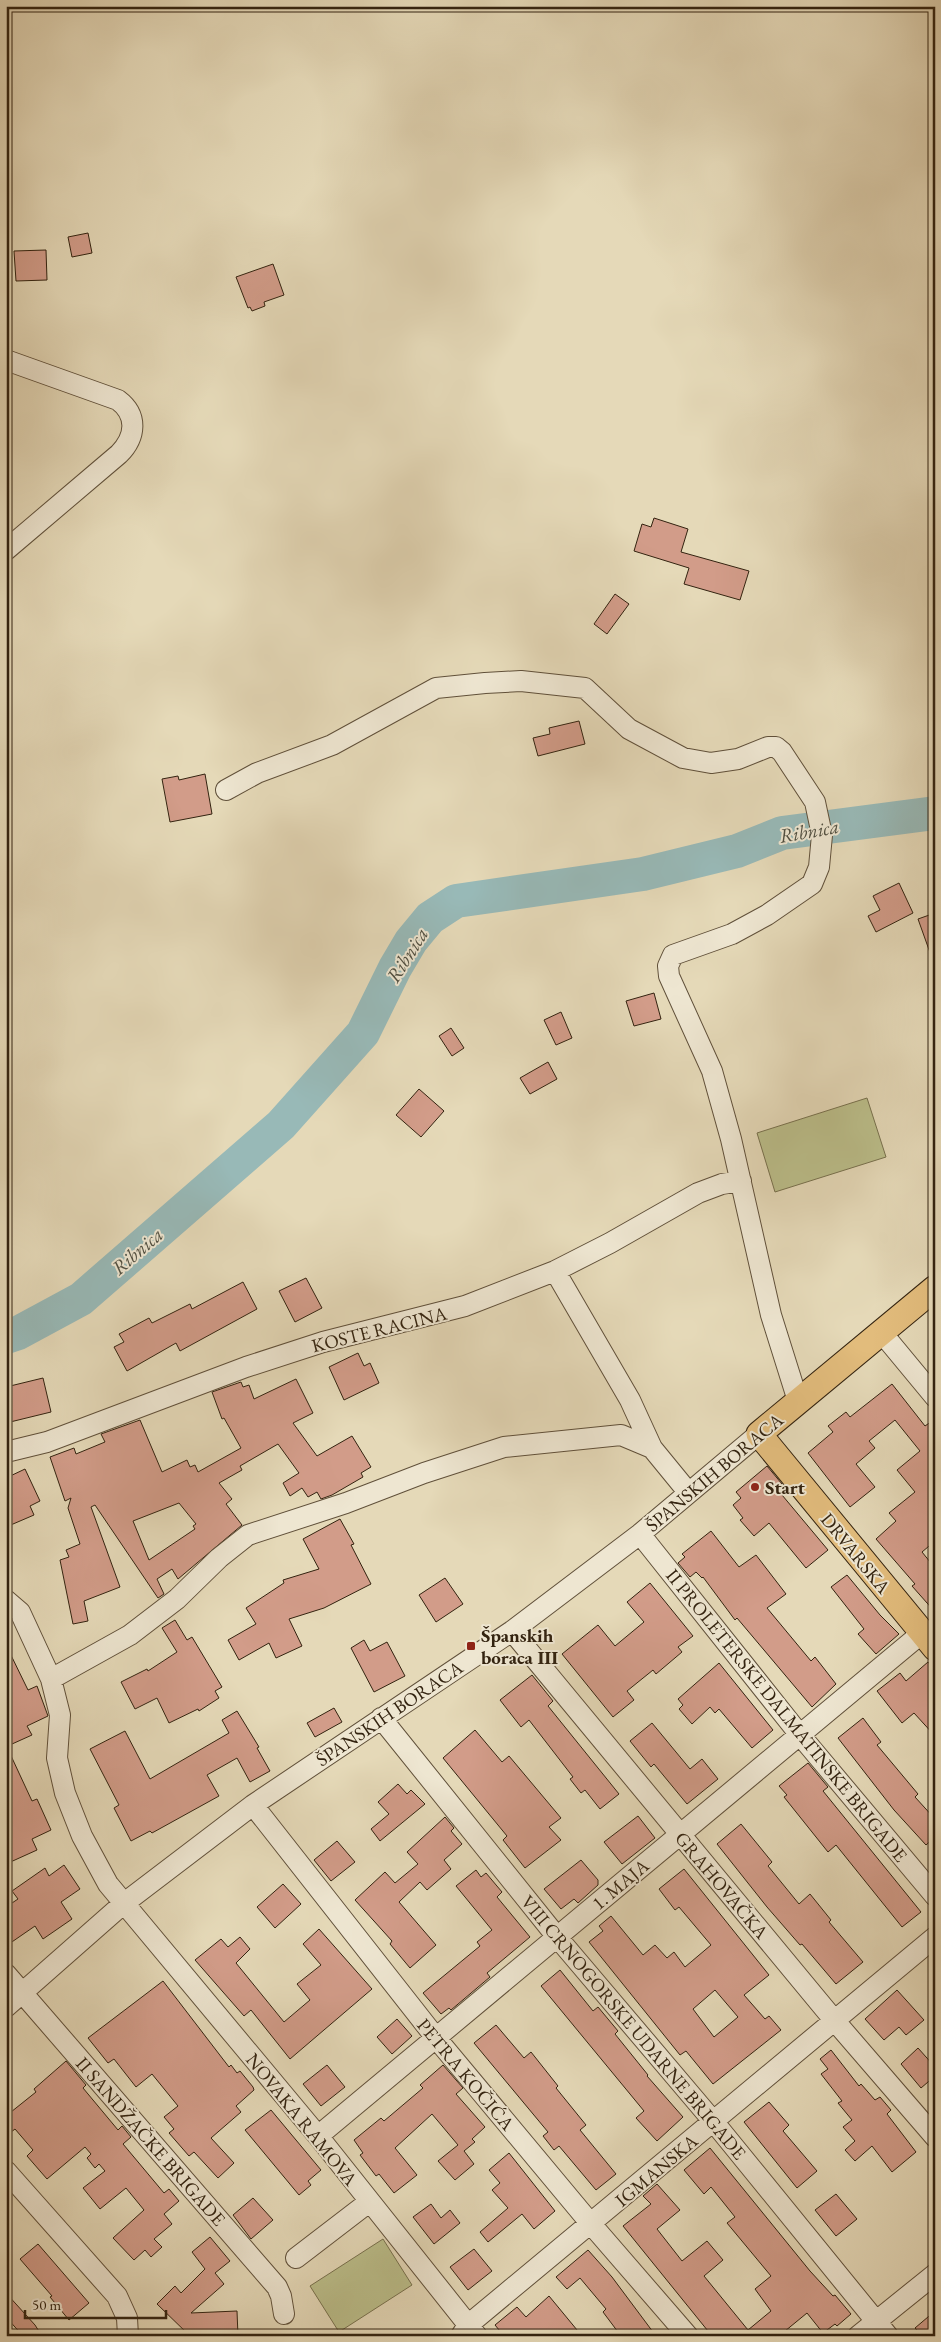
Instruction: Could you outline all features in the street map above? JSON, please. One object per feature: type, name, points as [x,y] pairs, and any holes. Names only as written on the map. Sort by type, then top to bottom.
[{"type":"main road","name":"ŠPANSKIH BORACA","points":[[759,1434],[935,1288]]},
{"type":"main road","name":"DRVARSKA","points":[[759,1434],[928,1640]]},
{"type":"street","points":[[6,360],[118,400],[130,412],[134,430],[131,439],[119,454],[6,550]]},
{"type":"street","points":[[226,790],[258,773],[332,745],[436,688],[521,681],[585,688],[629,729],[683,758],[711,763],[738,759],[768,747],[776,747],[782,752],[815,802],[822,835],[819,867],[812,884],[767,915],[732,934],[673,955],[668,966],[669,976],[712,1072],[732,1139],[772,1315],[798,1402]]},
{"type":"street","name":"KOSTE RACINA","points":[[6,1452],[47,1442],[246,1367],[323,1342],[465,1306],[555,1271],[610,1243],[698,1193],[722,1184],[741,1181]]},
{"type":"street","points":[[555,1271],[630,1400],[652,1448],[688,1492]]},
{"type":"street","points":[[882,1333],[935,1397]]},
{"type":"street","name":"ŠPANSKIH BORACA","points":[[6,2007],[123,1904],[253,1805],[512,1631],[640,1534],[759,1434]]},
{"type":"street","points":[[51,1679],[130,1635],[177,1599],[219,1558],[248,1535],[346,1503],[424,1473],[504,1447],[621,1435],[652,1448]]},
{"type":"street","name":"II PROLETERSKE DALMATINSKE BRIGADE","points":[[640,1534],[800,1734],[935,1896]]},
{"type":"street","name":"NOVAKA RAMOVA","points":[[6,1600],[20,1612],[51,1679],[60,1715],[57,1758],[65,1793],[91,1856],[123,1904],[318,2136],[468,2332]]},
{"type":"street","name":"GRAHOVAČKA","points":[[512,1631],[834,2020],[935,2137]]},
{"type":"street","name":"1. MAJA","points":[[318,2136],[800,1734],[928,1640]]},
{"type":"street","name":"VIII CRNOGORSKE UDARNE BRIGADE","points":[[381,1718],[557,1937],[713,2121],[882,2329]]},
{"type":"street","name":"PETRA KOČIĆA","points":[[253,1805],[436,2038],[591,2224],[688,2336]]},
{"type":"street","name":"IGMANSKA","points":[[468,2332],[591,2224],[935,1937]]},
{"type":"street","name":"II SANDŽAČKE BRIGADE","points":[[6,1974],[276,2287],[281,2296],[284,2314]]},
{"type":"street","points":[[6,2171],[109,2286],[123,2306],[128,2327]]},
{"type":"street","points":[[296,2258],[369,2202]]},
{"type":"street","points":[[858,2336],[882,2329],[935,2274]]},
{"type":"green space","points":[[867,1098],[886,1157],[775,1192],[757,1133]]},
{"type":"green space","points":[[383,2239],[412,2285],[339,2332],[310,2286]]},
{"type":"building","points":[[88,233],[92,253],[72,257],[68,237]]},
{"type":"building","points":[[46,250],[47,280],[16,281],[14,251]]},
{"type":"building","points":[[273,264],[284,295],[264,302],[265,306],[252,311],[250,307],[248,308],[236,277]]},
{"type":"building","points":[[654,518],[688,529],[681,552],[749,571],[740,600],[684,584],[689,568],[634,551],[642,524],[651,527]]},
{"type":"building","points":[[615,594],[629,604],[607,634],[594,624]]},
{"type":"building","points":[[579,721],[585,744],[538,756],[533,738],[550,734],[549,728]]},
{"type":"building","points":[[205,774],[212,814],[170,822],[162,779],[178,776],[179,780]]},
{"type":"building","points":[[899,883],[913,913],[876,932],[868,916],[880,910],[873,896]]},
{"type":"building","points":[[935,913],[935,961],[933,961],[918,919]]},
{"type":"building","points":[[654,993],[661,1019],[634,1026],[626,1001]]},
{"type":"building","points":[[561,1012],[572,1038],[556,1045],[544,1020]]},
{"type":"building","points":[[451,1028],[464,1048],[452,1056],[439,1036]]},
{"type":"building","points":[[548,1062],[557,1079],[530,1094],[520,1078]]},
{"type":"building","points":[[419,1089],[444,1111],[421,1137],[396,1115]]},
{"type":"building","points":[[306,1278],[322,1308],[295,1322],[279,1291]]},
{"type":"building","points":[[243,1282],[257,1309],[180,1351],[176,1343],[127,1371],[114,1347],[124,1342],[119,1334],[149,1318],[152,1323],[190,1304],[192,1309]]},
{"type":"building","points":[[358,1353],[364,1366],[370,1363],[379,1383],[344,1400],[329,1367]]},
{"type":"building","points":[[43,1378],[51,1412],[6,1423],[6,1387]]},
{"type":"building","points":[[296,1379],[313,1413],[293,1423],[317,1456],[352,1436],[371,1467],[361,1473],[363,1477],[332,1495],[321,1499],[317,1492],[308,1497],[302,1488],[290,1496],[283,1483],[299,1473],[278,1444],[240,1466],[242,1470],[219,1483],[232,1499],[226,1504],[242,1525],[178,1579],[172,1569],[157,1579],[164,1594],[158,1598],[95,1505],[91,1507],[120,1587],[84,1601],[88,1621],[73,1624],[60,1560],[69,1557],[66,1550],[80,1544],[68,1508],[71,1498],[65,1501],[50,1457],[74,1448],[76,1454],[105,1442],[101,1434],[140,1420],[162,1472],[187,1460],[190,1467],[195,1465],[198,1472],[241,1448],[224,1418],[222,1419],[212,1392],[241,1382],[243,1387],[249,1385],[254,1399]],"holes":[[[179,1503],[196,1524],[193,1526],[195,1529],[149,1560],[133,1521]]]},
{"type":"building","points":[[892,1384],[925,1426],[935,1419],[935,1541],[922,1552],[935,1568],[935,1612],[912,1586],[915,1584],[876,1539],[896,1521],[889,1513],[915,1492],[897,1470],[920,1451],[895,1420],[869,1441],[875,1448],[856,1464],[875,1487],[850,1507],[808,1453],[833,1432],[828,1426],[846,1412],[850,1417]]},
{"type":"building","points":[[767,1466],[782,1484],[777,1489],[828,1550],[806,1568],[769,1523],[754,1536],[740,1520],[743,1518],[733,1505],[741,1498],[736,1492]]},
{"type":"building","points":[[25,1469],[40,1501],[30,1506],[34,1515],[6,1527],[6,1478]]},
{"type":"building","points":[[340,1519],[354,1544],[351,1545],[371,1584],[324,1608],[289,1619],[302,1646],[276,1658],[269,1643],[239,1660],[228,1640],[256,1624],[246,1608],[284,1583],[283,1580],[319,1569],[303,1539]]},
{"type":"building","points":[[711,1531],[739,1567],[756,1555],[786,1594],[767,1608],[811,1661],[815,1657],[836,1684],[812,1707],[737,1618],[735,1620],[703,1577],[696,1572],[690,1577],[678,1563],[685,1557],[682,1554]]},
{"type":"building","points":[[847,1575],[880,1615],[899,1634],[876,1654],[858,1634],[864,1629],[831,1587]]},
{"type":"building","points":[[445,1578],[463,1604],[436,1622],[419,1595]]},
{"type":"building","points":[[650,1583],[693,1636],[678,1647],[682,1652],[656,1674],[653,1670],[627,1691],[634,1700],[613,1717],[562,1654],[598,1625],[615,1646],[644,1622],[627,1602]]},
{"type":"building","points":[[175,1620],[187,1640],[192,1637],[222,1687],[215,1691],[219,1698],[199,1711],[198,1709],[169,1723],[157,1698],[135,1709],[121,1682],[147,1669],[148,1671],[177,1652],[162,1628]]},
{"type":"building","points":[[364,1640],[370,1651],[387,1642],[405,1676],[374,1692],[351,1648]]},
{"type":"building","points":[[6,1645],[28,1690],[37,1686],[48,1716],[27,1726],[32,1735],[12,1744],[6,1732]]},
{"type":"building","points":[[928,1662],[935,1670],[935,1736],[914,1713],[902,1723],[877,1691],[900,1673],[906,1681]]},
{"type":"building","points":[[719,1663],[773,1730],[752,1748],[719,1709],[715,1713],[710,1707],[692,1724],[679,1709],[683,1705],[678,1699]]},
{"type":"building","points":[[532,1675],[553,1701],[548,1706],[619,1794],[600,1809],[585,1790],[581,1793],[570,1779],[573,1777],[529,1720],[521,1727],[500,1700]]},
{"type":"building","points":[[334,1708],[342,1722],[315,1737],[307,1723]]},
{"type":"building","points":[[237,1711],[259,1747],[257,1748],[270,1771],[250,1782],[237,1758],[207,1775],[219,1796],[152,1833],[150,1831],[131,1841],[114,1808],[119,1805],[90,1749],[125,1731],[150,1779],[229,1733],[222,1720]]},
{"type":"building","points":[[863,1718],[881,1742],[877,1745],[918,1794],[915,1797],[935,1819],[935,1837],[926,1845],[894,1810],[838,1738]]},
{"type":"building","points":[[652,1723],[690,1769],[702,1759],[718,1779],[687,1804],[654,1764],[651,1767],[630,1741]]},
{"type":"building","points":[[475,1730],[502,1762],[509,1756],[561,1818],[549,1827],[561,1840],[525,1868],[503,1840],[507,1836],[443,1758]]},
{"type":"building","points":[[6,1745],[32,1801],[37,1799],[51,1830],[32,1839],[37,1850],[6,1864]]},
{"type":"building","points":[[808,1763],[828,1787],[823,1791],[921,1912],[902,1927],[836,1845],[828,1852],[784,1797],[787,1795],[779,1786]]},
{"type":"building","points":[[398,1784],[407,1794],[411,1790],[425,1804],[380,1841],[371,1829],[389,1814],[378,1802]]},
{"type":"building","points":[[638,1816],[655,1838],[622,1864],[604,1842]]},
{"type":"building","points":[[445,1817],[454,1828],[451,1831],[462,1844],[444,1860],[451,1869],[427,1890],[420,1882],[399,1902],[436,1945],[410,1968],[390,1944],[392,1941],[355,1900],[385,1872],[395,1883],[418,1864],[407,1852]]},
{"type":"building","points":[[741,1824],[772,1862],[768,1866],[799,1904],[810,1894],[831,1920],[829,1922],[863,1962],[836,1984],[767,1907],[717,1844]]},
{"type":"building","points":[[337,1841],[355,1862],[331,1881],[314,1860]]},
{"type":"building","points":[[581,1860],[598,1880],[598,1885],[578,1903],[574,1899],[561,1909],[544,1889]]},
{"type":"building","points":[[64,1865],[80,1889],[61,1902],[72,1919],[43,1939],[35,1926],[6,1946],[6,1907],[18,1899],[12,1891],[45,1868],[49,1876]]},
{"type":"building","points":[[684,1869],[769,1975],[744,1995],[765,2019],[769,2016],[781,2030],[713,2084],[686,2051],[680,2055],[589,1942],[603,1931],[599,1926],[611,1916],[643,1955],[655,1945],[667,1958],[674,1952],[685,1967],[711,1945],[679,1907],[675,1910],[659,1889]],"holes":[[[715,1990],[738,2017],[714,2037],[693,2009]]]},
{"type":"building","points":[[476,1870],[481,1877],[486,1873],[502,1892],[497,1897],[530,1937],[487,1973],[490,1977],[451,2010],[449,2008],[441,2014],[423,1993],[480,1946],[477,1942],[492,1930],[456,1886]]},
{"type":"building","points":[[283,1884],[301,1904],[275,1928],[257,1907]]},
{"type":"building","points":[[319,1929],[372,1989],[290,2059],[251,2010],[244,2016],[195,1960],[221,1939],[228,1947],[240,1937],[250,1949],[236,1963],[284,2022],[310,2000],[297,1984],[321,1965],[303,1944]]},
{"type":"building","points":[[560,1970],[593,2011],[598,2007],[618,2031],[615,2034],[647,2076],[683,2117],[657,2141],[636,2118],[644,2111],[541,1986]]},
{"type":"building","points":[[163,1981],[229,2067],[231,2065],[237,2073],[240,2071],[254,2090],[236,2106],[241,2112],[211,2138],[234,2163],[218,2178],[194,2152],[189,2156],[169,2133],[174,2129],[164,2117],[178,2106],[152,2074],[136,2087],[114,2059],[108,2063],[88,2038]]},
{"type":"building","points":[[897,1990],[924,2020],[906,2035],[899,2027],[884,2040],[865,2019]]},
{"type":"building","points":[[397,2019],[412,2036],[392,2054],[377,2037]]},
{"type":"building","points":[[496,2025],[524,2058],[531,2052],[558,2086],[556,2088],[586,2125],[580,2130],[616,2174],[596,2190],[559,2146],[554,2150],[543,2136],[548,2132],[474,2043]]},
{"type":"building","points":[[918,2048],[935,2067],[935,2076],[921,2088],[901,2064]]},
{"type":"building","points":[[831,2050],[859,2086],[861,2084],[875,2100],[880,2097],[891,2110],[887,2114],[916,2152],[892,2172],[872,2146],[855,2161],[845,2150],[855,2141],[843,2127],[852,2120],[838,2103],[842,2101],[821,2074],[828,2069],[820,2059]]},
{"type":"building","points":[[66,2061],[86,2085],[83,2088],[118,2130],[122,2126],[131,2137],[123,2144],[164,2193],[169,2189],[179,2201],[164,2214],[172,2224],[154,2239],[162,2247],[151,2257],[145,2250],[134,2260],[113,2238],[144,2210],[126,2188],[100,2209],[83,2188],[105,2171],[99,2164],[95,2168],[87,2158],[91,2154],[85,2147],[47,2179],[27,2156],[33,2150],[15,2129],[6,2136],[6,2116],[36,2092],[34,2089]]},
{"type":"building","points":[[327,2065],[345,2087],[321,2106],[303,2084]]},
{"type":"building","points":[[443,2065],[463,2088],[456,2094],[485,2127],[472,2139],[475,2142],[464,2151],[474,2164],[455,2180],[438,2161],[458,2145],[432,2114],[395,2148],[417,2175],[394,2193],[379,2174],[376,2176],[360,2155],[363,2153],[354,2140],[381,2118],[384,2121],[423,2088],[420,2085]]},
{"type":"building","points":[[769,2102],[789,2125],[783,2131],[817,2171],[797,2188],[744,2122]]},
{"type":"building","points":[[271,2110],[321,2170],[308,2181],[311,2185],[299,2195],[245,2130]]},
{"type":"building","points":[[710,2148],[810,2271],[833,2296],[835,2295],[851,2314],[837,2326],[835,2324],[823,2333],[807,2313],[779,2336],[712,2336],[623,2226],[651,2204],[643,2196],[657,2184],[680,2210],[657,2229],[682,2261],[707,2241],[723,2260],[704,2276],[748,2330],[771,2311],[755,2289],[771,2276],[727,2223],[735,2217],[711,2187],[704,2194],[684,2170]]},
{"type":"building","points":[[509,2153],[555,2211],[534,2229],[522,2214],[488,2242],[480,2232],[508,2208],[492,2190],[500,2183],[489,2170]]},
{"type":"building","points":[[836,2194],[857,2219],[836,2236],[815,2210]]},
{"type":"building","points":[[253,2198],[273,2220],[251,2239],[233,2215]]},
{"type":"building","points":[[431,2204],[441,2218],[450,2210],[460,2223],[434,2244],[413,2217]]},
{"type":"building","points":[[210,2237],[230,2261],[215,2273],[224,2284],[191,2313],[237,2311],[238,2336],[190,2336],[157,2304],[175,2286],[181,2293],[205,2269],[192,2252]]},
{"type":"building","points":[[38,2244],[89,2303],[69,2320],[50,2297],[52,2296],[20,2259]]},
{"type":"building","points":[[474,2249],[492,2271],[468,2290],[450,2267]]},
{"type":"building","points":[[588,2250],[612,2277],[656,2336],[621,2336],[603,2312],[606,2309],[580,2278],[567,2289],[556,2277]]},
{"type":"building","points":[[6,2293],[35,2325],[42,2336],[23,2336],[6,2317]]},
{"type":"building","points":[[549,2296],[582,2336],[504,2336],[495,2325],[517,2307],[526,2317]]},
{"type":"building","points":[[935,2311],[935,2336],[922,2336],[915,2328]]},
{"type":"waterway","name":"Ribnica","points":[[6,1337],[18,1333],[81,1299],[281,1125],[363,1033],[395,968],[411,941],[430,918],[456,901],[643,874],[737,851],[782,833],[935,813]]},
{"type":"place","name":"Start","points":[[755,1487]]},
{"type":"place","name":"Španskih boraca III","points":[[471,1646]]}]
